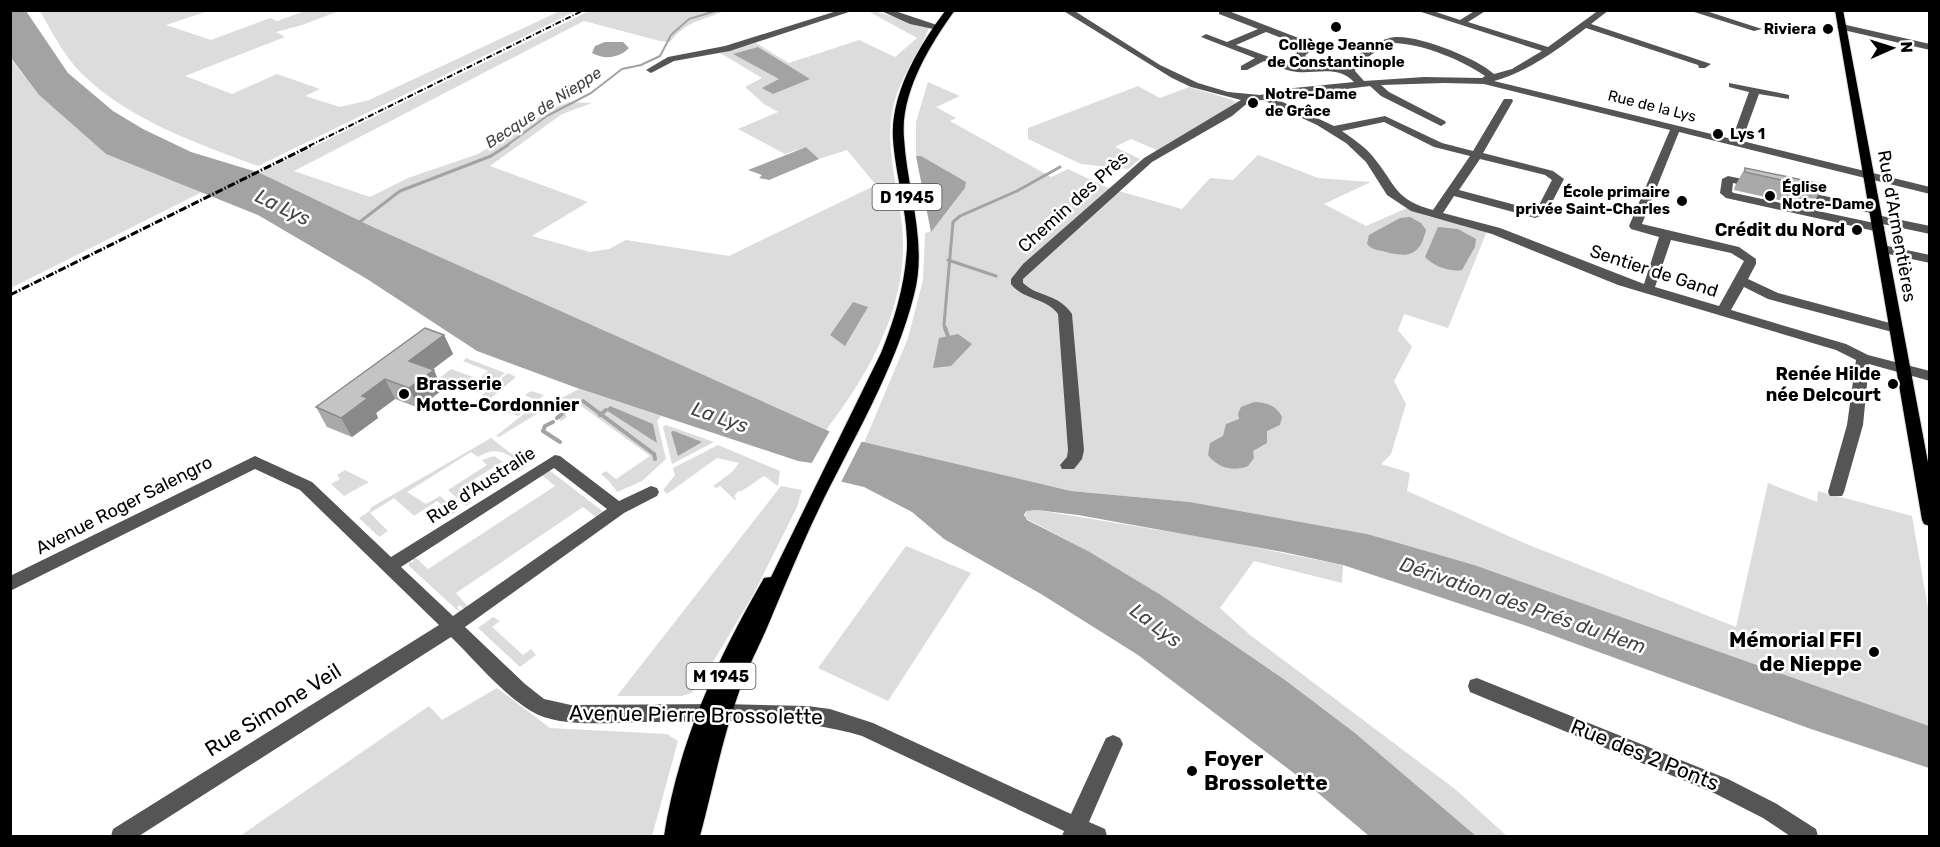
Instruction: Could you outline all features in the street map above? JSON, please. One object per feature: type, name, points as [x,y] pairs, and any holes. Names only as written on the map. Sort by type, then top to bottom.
[{"type":"main road","name":"Rue d'Armentières","points":[[1839,10],[1929,520]]},
{"type":"main road","name":"D 1945","points":[[838,453],[880,370],[903,313],[912,260],[912,230],[898,137],[900,112],[908,85],[938,27],[949,12]]},
{"type":"main road","name":"M 1945","points":[[690,837],[722,674],[739,638],[801,529],[838,453]]},
{"type":"main road","name":"M 1945","points":[[674,837],[714,713]]},
{"type":"street","points":[[651,70],[668,60],[727,49],[850,10]]},
{"type":"street","points":[[883,10],[904,19],[938,27]]},
{"type":"street","name":"Rue de la Lys","points":[[1066,10],[1173,76],[1213,91],[1264,97],[1278,93],[1435,79],[1493,81],[1929,191]]},
{"type":"street","points":[[1419,10],[1547,50]]},
{"type":"street","points":[[1461,23],[1484,10]]},
{"type":"street","points":[[1493,81],[1518,70],[1605,10]]},
{"type":"street","points":[[1692,10],[1757,30]]},
{"type":"street","points":[[904,19],[924,20],[949,12]]},
{"type":"street","points":[[1222,12],[1306,44],[1308,48],[1299,56],[1317,67]]},
{"type":"street","points":[[1584,25],[1706,64],[1702,66]]},
{"type":"street","points":[[1842,27],[1929,47]]},
{"type":"street","points":[[1227,45],[1266,29]]},
{"type":"street","points":[[1206,36],[1296,70],[1317,67],[1350,72],[1367,84],[1441,123]]},
{"type":"street","points":[[1350,72],[1350,66],[1354,61],[1397,40],[1465,60],[1488,72],[1493,81],[1508,96],[1508,101],[1477,155],[1452,192],[1446,196],[1435,215]]},
{"type":"street","points":[[1244,69],[1261,58]]},
{"type":"street","points":[[1732,85],[1785,97]]},
{"type":"street","points":[[1508,101],[1514,100],[1521,89]]},
{"type":"street","points":[[1736,142],[1755,90]]},
{"type":"street","name":"Chemin des Près","points":[[1068,465],[1074,459],[1076,450],[1065,314],[1056,303],[1021,289],[1017,284],[1017,279],[1031,263],[1148,159],[1231,111],[1248,96]]},
{"type":"street","name":"Sentier de Gand","points":[[1264,97],[1332,130],[1366,157],[1393,196],[1411,207],[1496,231],[1605,276],[1845,348],[1863,358],[1902,364],[1929,376]]},
{"type":"street","points":[[1332,130],[1385,118],[1434,143],[1549,173],[1558,180],[1542,212],[1535,214],[1452,192]]},
{"type":"street","points":[[1676,128],[1635,226],[1744,254],[1750,263],[1723,312]]},
{"type":"street","points":[[1768,188],[1728,179],[1726,193],[1730,196],[1877,219],[1929,230]]},
{"type":"street","points":[[1787,192],[1877,219]]},
{"type":"street","points":[[1648,290],[1666,235]]},
{"type":"street","points":[[1883,249],[1929,259]]},
{"type":"street","points":[[1741,281],[1773,296],[1896,329]]},
{"type":"street","points":[[1836,492],[1855,425],[1863,358]]},
{"type":"street","name":"Rue d'Australie","points":[[390,566],[555,460],[618,509]]},
{"type":"street","name":"Avenue Pierre Brossolette","points":[[255,462],[306,486],[525,696],[548,710],[584,715],[714,713],[807,715],[843,721],[883,737],[1074,832],[1097,837]]},
{"type":"street","name":"Avenue Roger Salengro","points":[[10,584],[255,462]]},
{"type":"street","points":[[453,626],[618,509],[651,492]]},
{"type":"street","name":"Rue Simone Veil","points":[[121,837],[453,626]]},
{"type":"street","name":"Rue des 2 Ponts","points":[[1477,686],[1721,786],[1770,811],[1808,837]]},
{"type":"street","points":[[1074,832],[1113,744]]},
{"type":"shaded area","points":[[40,11],[208,11],[166,25],[211,40],[270,18],[277,21],[305,11],[339,11],[276,32],[285,37],[185,76],[232,94],[277,74],[320,89],[305,96],[340,107],[369,100],[560,11],[576,11],[258,166],[187,139],[119,104],[74,65],[58,43]]},
{"type":"shaded area","points":[[589,11],[724,11],[689,25],[670,42],[584,21],[294,171],[370,197],[408,178],[478,154],[556,107],[569,102],[592,103],[562,114],[490,166],[588,202],[532,236],[590,252],[609,249],[626,240],[729,256],[876,185],[847,150],[819,159],[806,147],[785,154],[738,129],[778,112],[764,104],[745,87],[762,78],[720,53],[756,43],[789,63],[859,40],[895,57],[917,38],[868,11],[929,28],[901,83],[891,118],[892,164],[902,225],[903,253],[900,281],[884,334],[872,360],[826,430],[373,227],[260,173]]},
{"type":"shaded area","points":[[10,58],[39,95],[106,154],[202,192],[11,288]]},
{"type":"shaded area","points":[[928,82],[960,96],[936,107],[956,118],[950,121],[1051,177],[1068,169],[1108,188],[1182,209],[1210,178],[1233,180],[1258,155],[1318,178],[1371,182],[1324,204],[1366,226],[1407,208],[1427,216],[1487,231],[1448,328],[1404,314],[1398,330],[1412,347],[1394,381],[1406,404],[1391,454],[1381,464],[1410,473],[1407,491],[1529,545],[1736,627],[1768,483],[1817,502],[1818,491],[1912,516],[1929,614],[1929,726],[1367,534],[1190,502],[1071,491],[864,443],[908,338],[923,280],[925,233],[931,231],[965,188],[921,156],[916,156],[916,122]]},
{"type":"shaded area","points":[[1138,86],[1160,98],[1189,87],[1233,100],[1236,104],[1157,150],[1131,139],[1115,147],[1140,159],[1128,169],[1081,164],[1028,139],[1028,128]]},
{"type":"shaded area","points":[[466,358],[505,373],[481,393],[468,388],[488,371],[463,361]]},
{"type":"shaded area","points":[[451,369],[476,378],[461,390],[437,380]]},
{"type":"shaded area","points":[[508,373],[516,377],[485,403],[516,414],[533,399],[525,395],[531,391],[544,395],[518,416],[476,400]]},
{"type":"shaded area","points":[[579,389],[661,416],[657,421],[666,459],[642,481],[617,492],[601,474],[606,471],[616,479],[650,456],[580,405],[565,414],[567,417],[561,421],[556,416],[563,411],[553,404],[499,437],[496,436],[538,403],[546,406]]},
{"type":"shaded area","points":[[666,425],[714,442],[672,464],[663,427]]},
{"type":"shaded area","points":[[491,438],[527,466],[516,473],[502,462],[459,489],[472,502],[466,506],[448,490],[487,465],[482,460],[494,456],[514,469],[520,464],[511,456],[500,452],[490,452],[478,457],[471,452],[407,492],[426,504],[440,496],[457,511],[453,514],[437,501],[414,516],[394,498],[370,513],[388,531],[379,537],[359,518],[371,510],[370,508]]},
{"type":"shaded area","points":[[718,445],[780,471],[778,486],[764,476],[742,491],[738,491],[734,497],[737,498],[735,500],[720,486],[717,488],[713,486],[732,472],[739,463],[717,458],[667,494],[663,490],[675,475],[673,468]]},
{"type":"shaded area","points":[[345,470],[369,482],[344,496],[331,484],[340,479],[337,475]]},
{"type":"shaded area","points":[[549,470],[605,513],[597,518],[583,507],[456,593],[469,608],[464,609],[460,605],[457,607],[461,611],[457,610],[409,566],[409,560],[412,563],[414,561],[411,559],[415,557],[428,569],[555,486],[542,475]]},
{"type":"shaded area","points":[[781,486],[802,490],[797,507],[754,593],[700,684],[691,693],[682,696],[617,696]]},
{"type":"shaded area","points":[[1037,510],[1208,538],[1343,565],[1342,583],[1254,561],[1220,608],[1250,635],[1455,789],[1507,836],[1476,836],[1355,733],[1285,680],[1161,595],[1088,551],[1025,518],[1026,511]]},
{"type":"shaded area","points":[[906,546],[971,573],[888,701],[818,668]]},
{"type":"shaded area","points":[[493,617],[500,621],[492,627],[523,655],[531,649],[536,655],[520,667],[478,628]]},
{"type":"shaded area","points":[[497,688],[550,728],[667,734],[678,741],[652,836],[240,836],[429,706],[442,720]]},
{"type":"water","points":[[11,11],[26,11],[68,73],[113,111],[143,129],[191,152],[260,173],[373,227],[842,437],[1071,491],[1190,502],[1367,534],[1474,565],[1929,726],[1929,768],[1808,728],[1524,625],[1343,565],[1078,515],[1037,510],[1026,511],[1024,515],[1027,520],[1088,551],[1161,595],[1285,680],[1355,733],[1476,836],[1369,836],[1299,777],[1138,655],[1041,594],[944,539],[912,512],[864,487],[826,478],[826,465],[798,461],[577,388],[477,351],[367,279],[258,215],[106,154],[39,95],[11,58]]},
{"type":"water","points":[[605,42],[623,42],[629,48],[612,57],[602,57],[592,53],[595,46]]},
{"type":"water","points":[[758,47],[810,79],[773,94],[762,88],[779,79],[733,54]]},
{"type":"water","points":[[806,147],[819,159],[769,180],[759,178],[762,175],[748,170]]},
{"type":"water","points":[[916,156],[921,156],[966,182],[965,188],[931,232]]},
{"type":"water","points":[[1410,217],[1421,223],[1426,230],[1417,250],[1401,255],[1373,249],[1367,244],[1369,235],[1400,218]]},
{"type":"water","points":[[1438,227],[1458,229],[1476,239],[1475,247],[1462,270],[1442,268],[1425,257]]},
{"type":"water","points":[[853,302],[868,307],[845,346],[830,335]]},
{"type":"water","points":[[958,334],[972,344],[951,366],[933,368],[939,338]]},
{"type":"water","points":[[1254,402],[1274,407],[1282,417],[1280,425],[1267,431],[1267,443],[1253,451],[1254,458],[1248,466],[1231,469],[1221,466],[1208,455],[1210,443],[1223,436],[1226,424],[1239,419],[1238,414],[1241,407]]},
{"type":"water","points":[[610,406],[653,424],[657,443],[606,410]]},
{"type":"water","points":[[671,432],[702,442],[678,456]]},
{"type":"pier","points":[[831,429],[863,439],[840,484],[821,479],[823,468],[810,466]]},
{"type":"building","points":[[1745,168],[1822,184],[1822,189],[1745,172]]},
{"type":"building","points":[[425,328],[444,335],[409,361],[434,370],[409,388],[385,379],[362,396],[368,398],[341,418],[316,407]]},
{"type":"waterway","name":"Becque de Nieppe","points":[[506,146],[547,116],[591,93],[622,69],[641,65],[660,56],[671,35],[689,19],[719,10]]},
{"type":"waterway","name":"Becque de Nieppe","points":[[357,224],[400,191],[491,156],[508,145]]},
{"type":"waterway","points":[[950,261],[953,222],[960,216],[1017,191],[1060,167]]},
{"type":"waterway","points":[[946,329],[944,325],[950,261]]},
{"type":"waterway","points":[[950,261],[996,276]]},
{"type":"waterway","points":[[945,328],[948,336]]},
{"type":"waterway","points":[[583,401],[601,414]]},
{"type":"waterway","points":[[557,418],[567,410]]},
{"type":"waterway","points":[[601,414],[606,410]]},
{"type":"waterway","points":[[601,414],[654,454],[655,459]]},
{"type":"waterway","points":[[553,422],[545,426],[543,431],[560,442]]},
{"type":"railway","points":[[309,146],[584,10]]},
{"type":"railway","points":[[10,295],[312,145]]},
{"type":"place","name":"Collège Jeanne de Constantinople","points":[[1336,27]]},
{"type":"place","name":"Riviera","points":[[1828,29]]},
{"type":"place","name":"Notre-Dame de Grâce","points":[[1253,103]]},
{"type":"place","name":"Lys 1","points":[[1718,134]]},
{"type":"place","name":"Église Notre-Dame","points":[[1770,196]]},
{"type":"place","name":"École primaire privée Saint-Charles","points":[[1682,201]]},
{"type":"place","name":"Crédit du Nord","points":[[1857,230]]},
{"type":"place","name":"Renée Hilde née Delcourt","points":[[1893,384]]},
{"type":"place","name":"Brasserie Motte-Cordonnier","points":[[404,394]]},
{"type":"place","name":"Mémorial FFI de Nieppe","points":[[1874,652]]},
{"type":"place","name":"Foyer Brossolette","points":[[1192,771]]},
{"type":"water label","name":"La Lys","points":[[283,207]]},
{"type":"water label","name":"La Lys","points":[[720,417]]},
{"type":"water label","name":"Dérivation des Prés du Hem","points":[[1523,605]]},
{"type":"water label","name":"La Lys","points":[[1156,625]]}]
